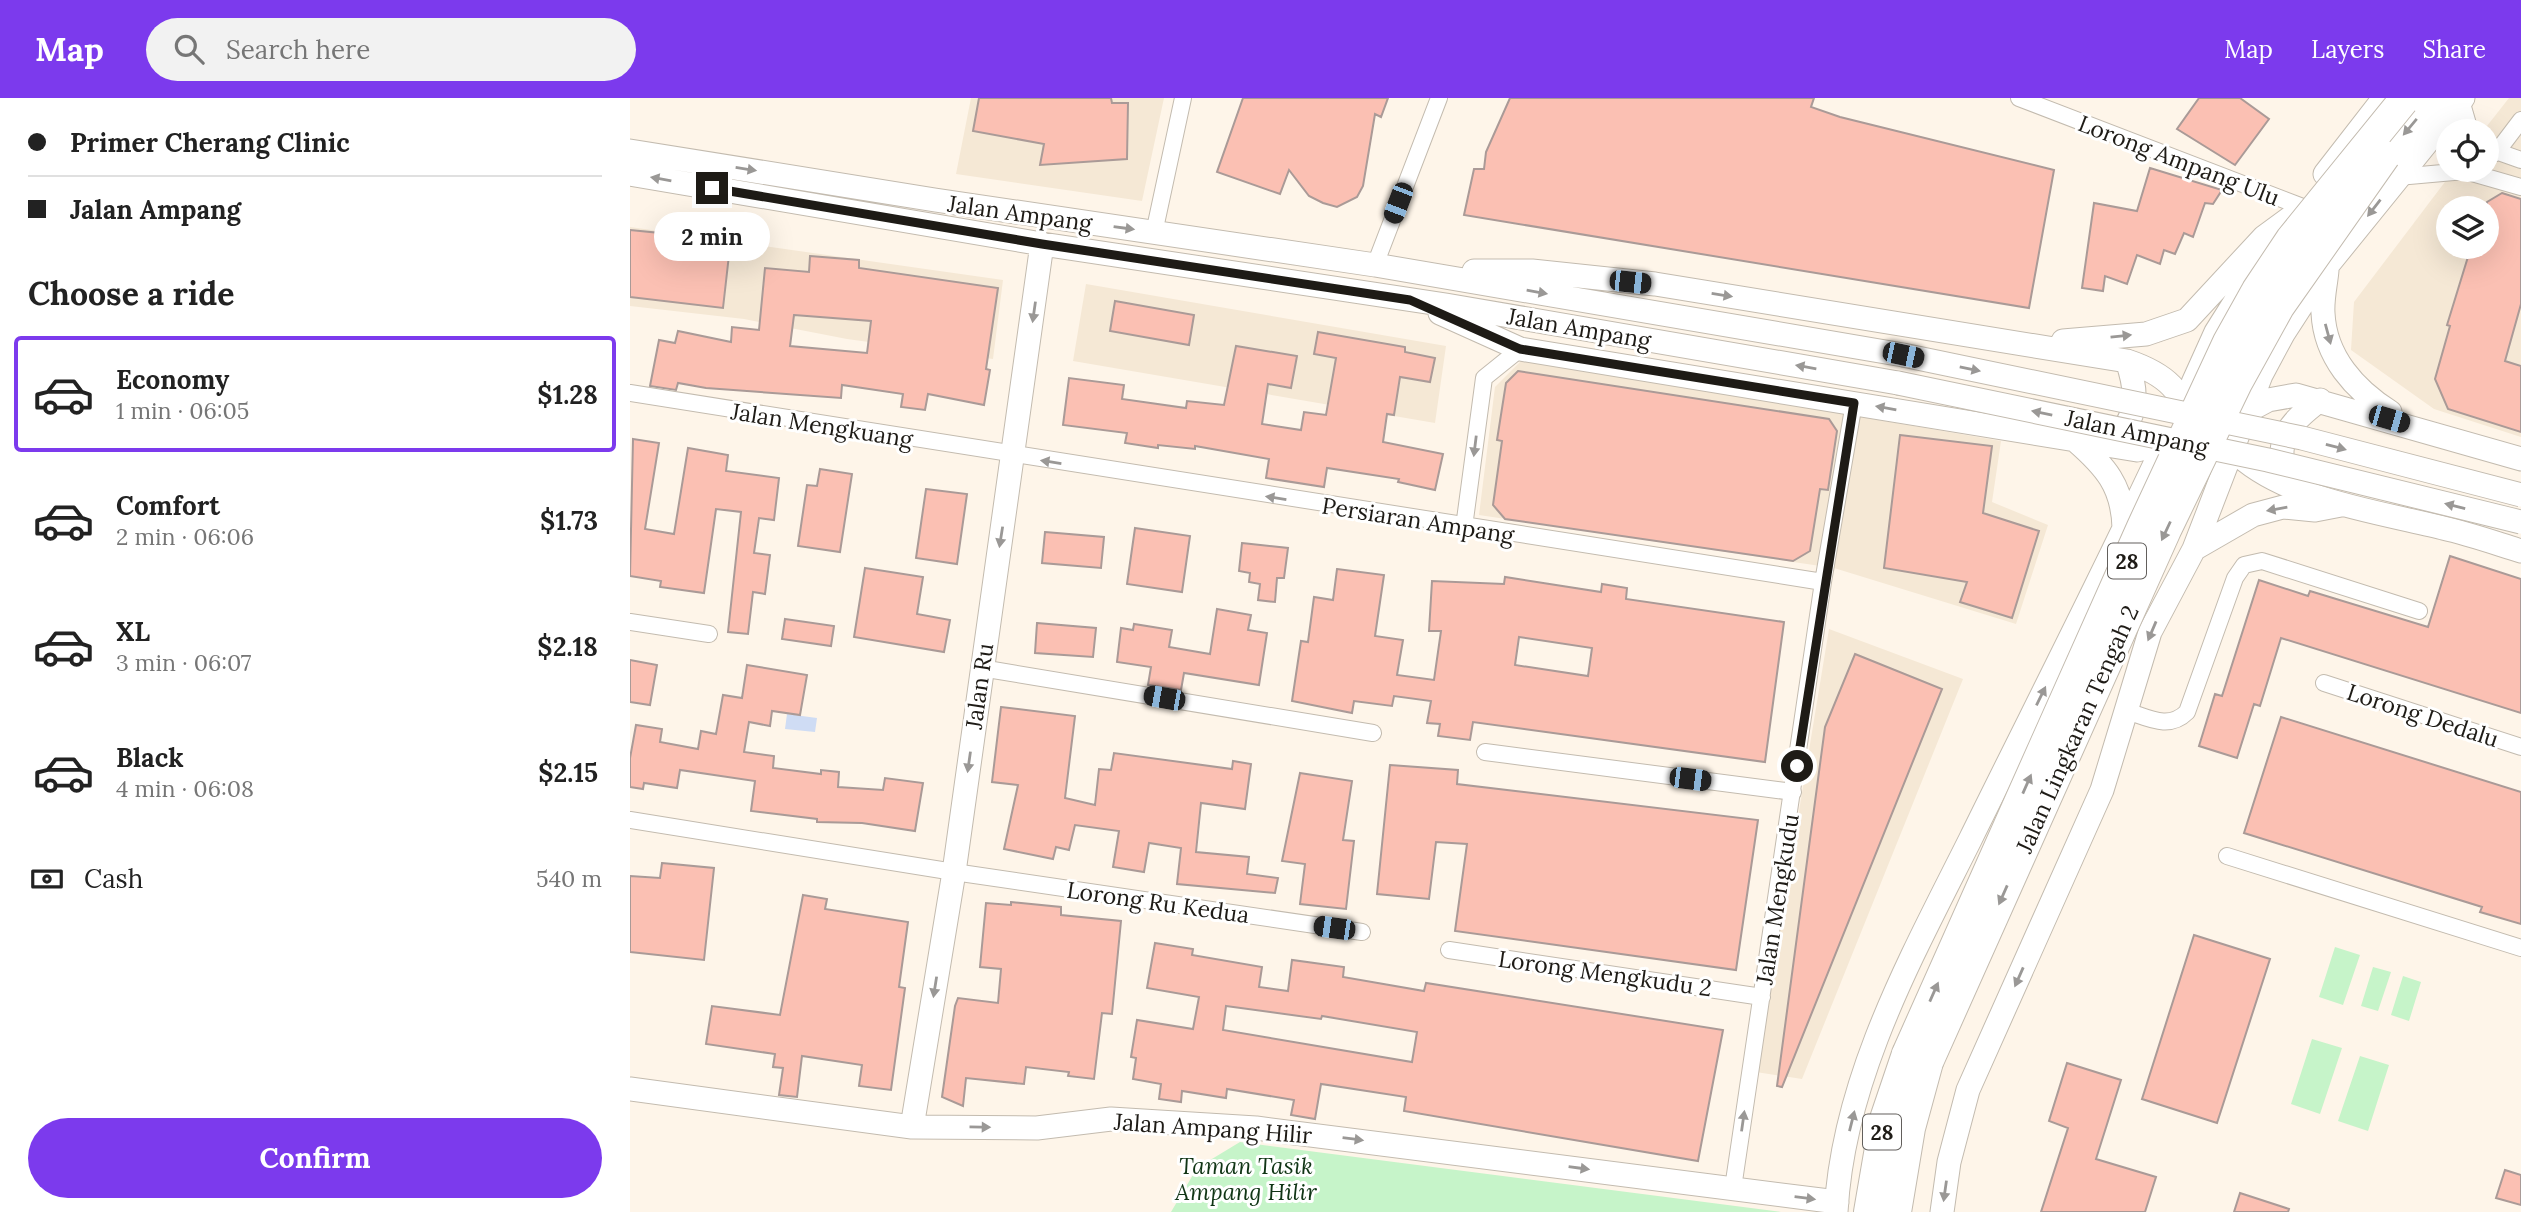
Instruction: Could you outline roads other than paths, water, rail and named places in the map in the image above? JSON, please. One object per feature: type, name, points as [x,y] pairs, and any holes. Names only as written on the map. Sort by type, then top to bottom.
[{"type":"highway","name":"Jalan Lingkaran Tengah 2","points":[[1868,1212],[1885,1119],[1907,1054],[2142,527],[2228,342],[2257,290],[2291,239],[2405,98]]},
{"type":"highway","name":"Jalan Lingkaran Tengah 2","points":[[1896,1212],[1910,1128],[1928,1062],[2166,530],[2237,383],[2279,307],[2385,156],[2453,99]]},
{"type":"main road","points":[[1836,1207],[1846,1144],[1860,1090],[1899,983],[2153,469],[2203,362],[2237,295],[2297,211],[2384,98]]},
{"type":"main road","points":[[1942,1212],[1949,1162],[1968,1090],[2102,790],[2150,632],[2197,539],[2261,375],[2283,334],[2327,266],[2398,177],[2453,99]]},
{"type":"main road","name":"Jalan Ampang","points":[[630,150],[1375,265],[1903,355],[2302,438],[2521,495]]},
{"type":"main road","name":"Jalan Ampang","points":[[630,174],[1042,244],[1410,300],[1898,383],[2268,460],[2521,522]]},
{"type":"main road","points":[[2028,344],[2146,334],[2187,320],[2264,237],[2297,211]]},
{"type":"main road","name":"Jalan Ru","points":[[912,1127],[954,872],[1042,244]]},
{"type":"main road","points":[[2327,266],[2323,312],[2328,339],[2343,370],[2363,395],[2413,426]]},
{"type":"main road","points":[[1422,273],[1524,271],[1655,284],[2127,360],[2157,371],[2174,387],[2208,429],[2259,472],[2344,504],[2448,529],[2521,551]]},
{"type":"main road","points":[[2237,295],[2233,310],[2235,321],[2242,330],[2251,337],[2283,334]]},
{"type":"main road","points":[[1410,300],[1520,349],[2107,446],[2137,450],[2164,446],[2280,396],[2297,395],[2521,459]]},
{"type":"main road","points":[[2107,446],[2124,432],[2133,413],[2136,394],[2127,360]]},
{"type":"main road","points":[[2203,362],[2201,391],[2221,474]]},
{"type":"main road","points":[[2153,469],[2208,429],[2261,375]]},
{"type":"main road","points":[[2287,484],[2282,466],[2282,443],[2294,420],[2320,400]]},
{"type":"main road","points":[[2074,440],[2100,462],[2119,492],[2129,518]]},
{"type":"main road","points":[[2129,518],[2153,496],[2177,497],[2192,505],[2199,516],[2197,539]]},
{"type":"main road","points":[[2197,539],[2253,515],[2283,507],[2315,510],[2344,504]]},
{"type":"main road","name":"Jalan Ampang Hilir","points":[[630,1089],[912,1127],[1037,1128],[1111,1119],[1256,1128],[1733,1188],[1836,1207]]},
{"type":"street","points":[[1154,233],[1183,98]]},
{"type":"street","points":[[1375,265],[1439,98]]},
{"type":"street","name":"Lorong Ampang Ulu","points":[[2019,98],[2297,211]]},
{"type":"street","points":[[2453,99],[2464,119]]},
{"type":"street","points":[[2499,142],[2521,120]]},
{"type":"street","points":[[2499,153],[2521,160]]},
{"type":"street","points":[[2398,177],[2465,171],[2521,187]]},
{"type":"street","points":[[1464,527],[1484,378],[1520,349]]},
{"type":"street","name":"Jalan Mengkuang","points":[[630,393],[1014,456]]},
{"type":"street","name":"Jalan Mengkudu","points":[[1733,1188],[1823,582],[1854,403]]},
{"type":"street","name":"Persiaran Ampang","points":[[1014,456],[1823,582]]},
{"type":"street","points":[[2127,711],[2166,723],[2179,720],[2187,712],[2235,578],[2244,565],[2262,561],[2418,611]]},
{"type":"street","points":[[630,622],[709,634]]},
{"type":"street","points":[[981,668],[1373,733]]},
{"type":"street","name":"Lorong Dedalu","points":[[2324,683],[2521,747]]},
{"type":"street","points":[[1485,752],[1793,792]]},
{"type":"street","points":[[630,820],[954,872]]},
{"type":"street","points":[[2227,856],[2521,948]]},
{"type":"street","name":"Lorong Ru Kedua","points":[[954,872],[1362,932]]},
{"type":"street","name":"Lorong Mengkudu 2","points":[[1449,950],[1762,997]]},
{"type":"water","points":[[787,714],[817,718],[815,732],[785,729]]},
{"type":"park label","name":"Taman Tasik Ampang Hilir","points":[[1246,1178]]}]
